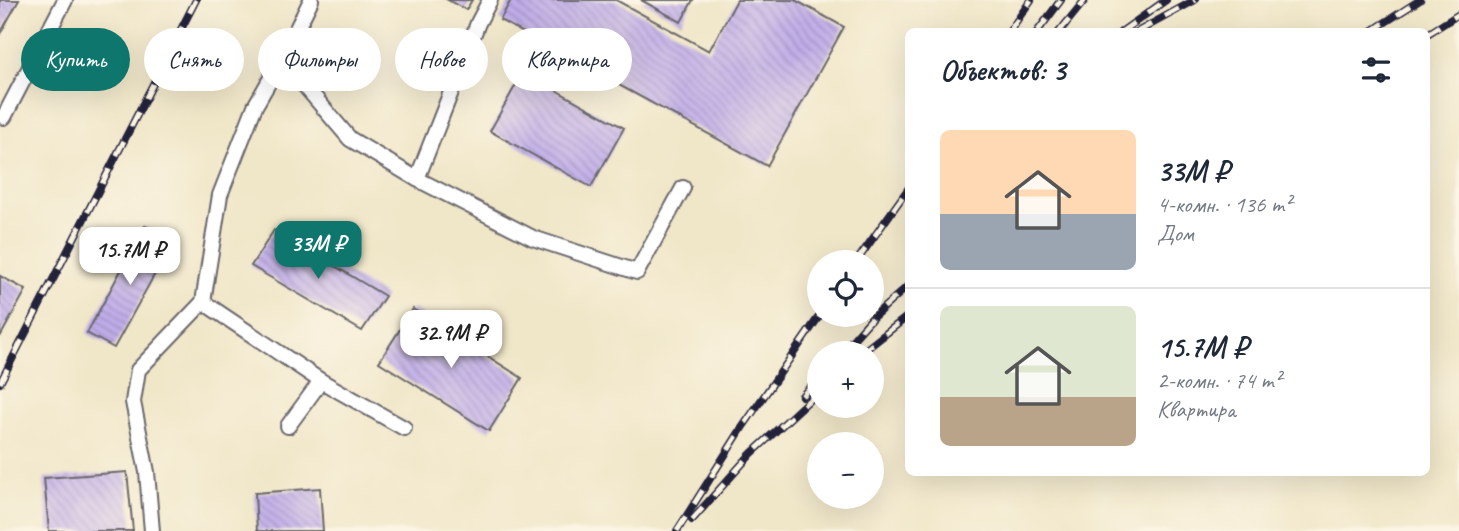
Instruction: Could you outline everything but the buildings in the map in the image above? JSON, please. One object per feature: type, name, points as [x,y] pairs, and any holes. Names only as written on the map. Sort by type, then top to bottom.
[{"type":"lane","points":[[4,117],[65,0]]},
{"type":"lane","points":[[297,28],[311,0]]},
{"type":"lane","points":[[417,178],[478,23],[490,0]]},
{"type":"lane","points":[[152,531],[147,472],[133,402],[138,370],[203,303],[220,195],[255,106],[264,91]]},
{"type":"lane","points":[[309,91],[350,139],[417,178],[533,237],[637,272],[683,188]]},
{"type":"lane","points":[[203,303],[321,381],[404,428]]},
{"type":"lane","points":[[288,426],[321,381]]},
{"type":"railway","points":[[0,383],[196,0]]},
{"type":"railway","points":[[1012,28],[1031,0]]},
{"type":"railway","points":[[1040,28],[1061,0]]},
{"type":"railway","points":[[1062,28],[1085,0]]},
{"type":"railway","points":[[1127,28],[1166,0]]},
{"type":"railway","points":[[1144,28],[1195,0]]},
{"type":"railway","points":[[1376,28],[1420,0]]},
{"type":"railway","points":[[1430,32],[1459,14]]},
{"type":"railway","points":[[865,250],[905,193]]},
{"type":"railway","points":[[852,341],[872,318],[905,289]]},
{"type":"railway","points":[[876,341],[905,318]]},
{"type":"railway","points":[[677,531],[742,428],[812,327]]},
{"type":"railway","points":[[802,396],[807,390]]},
{"type":"railway","points":[[692,520],[751,454],[807,402]]}]
